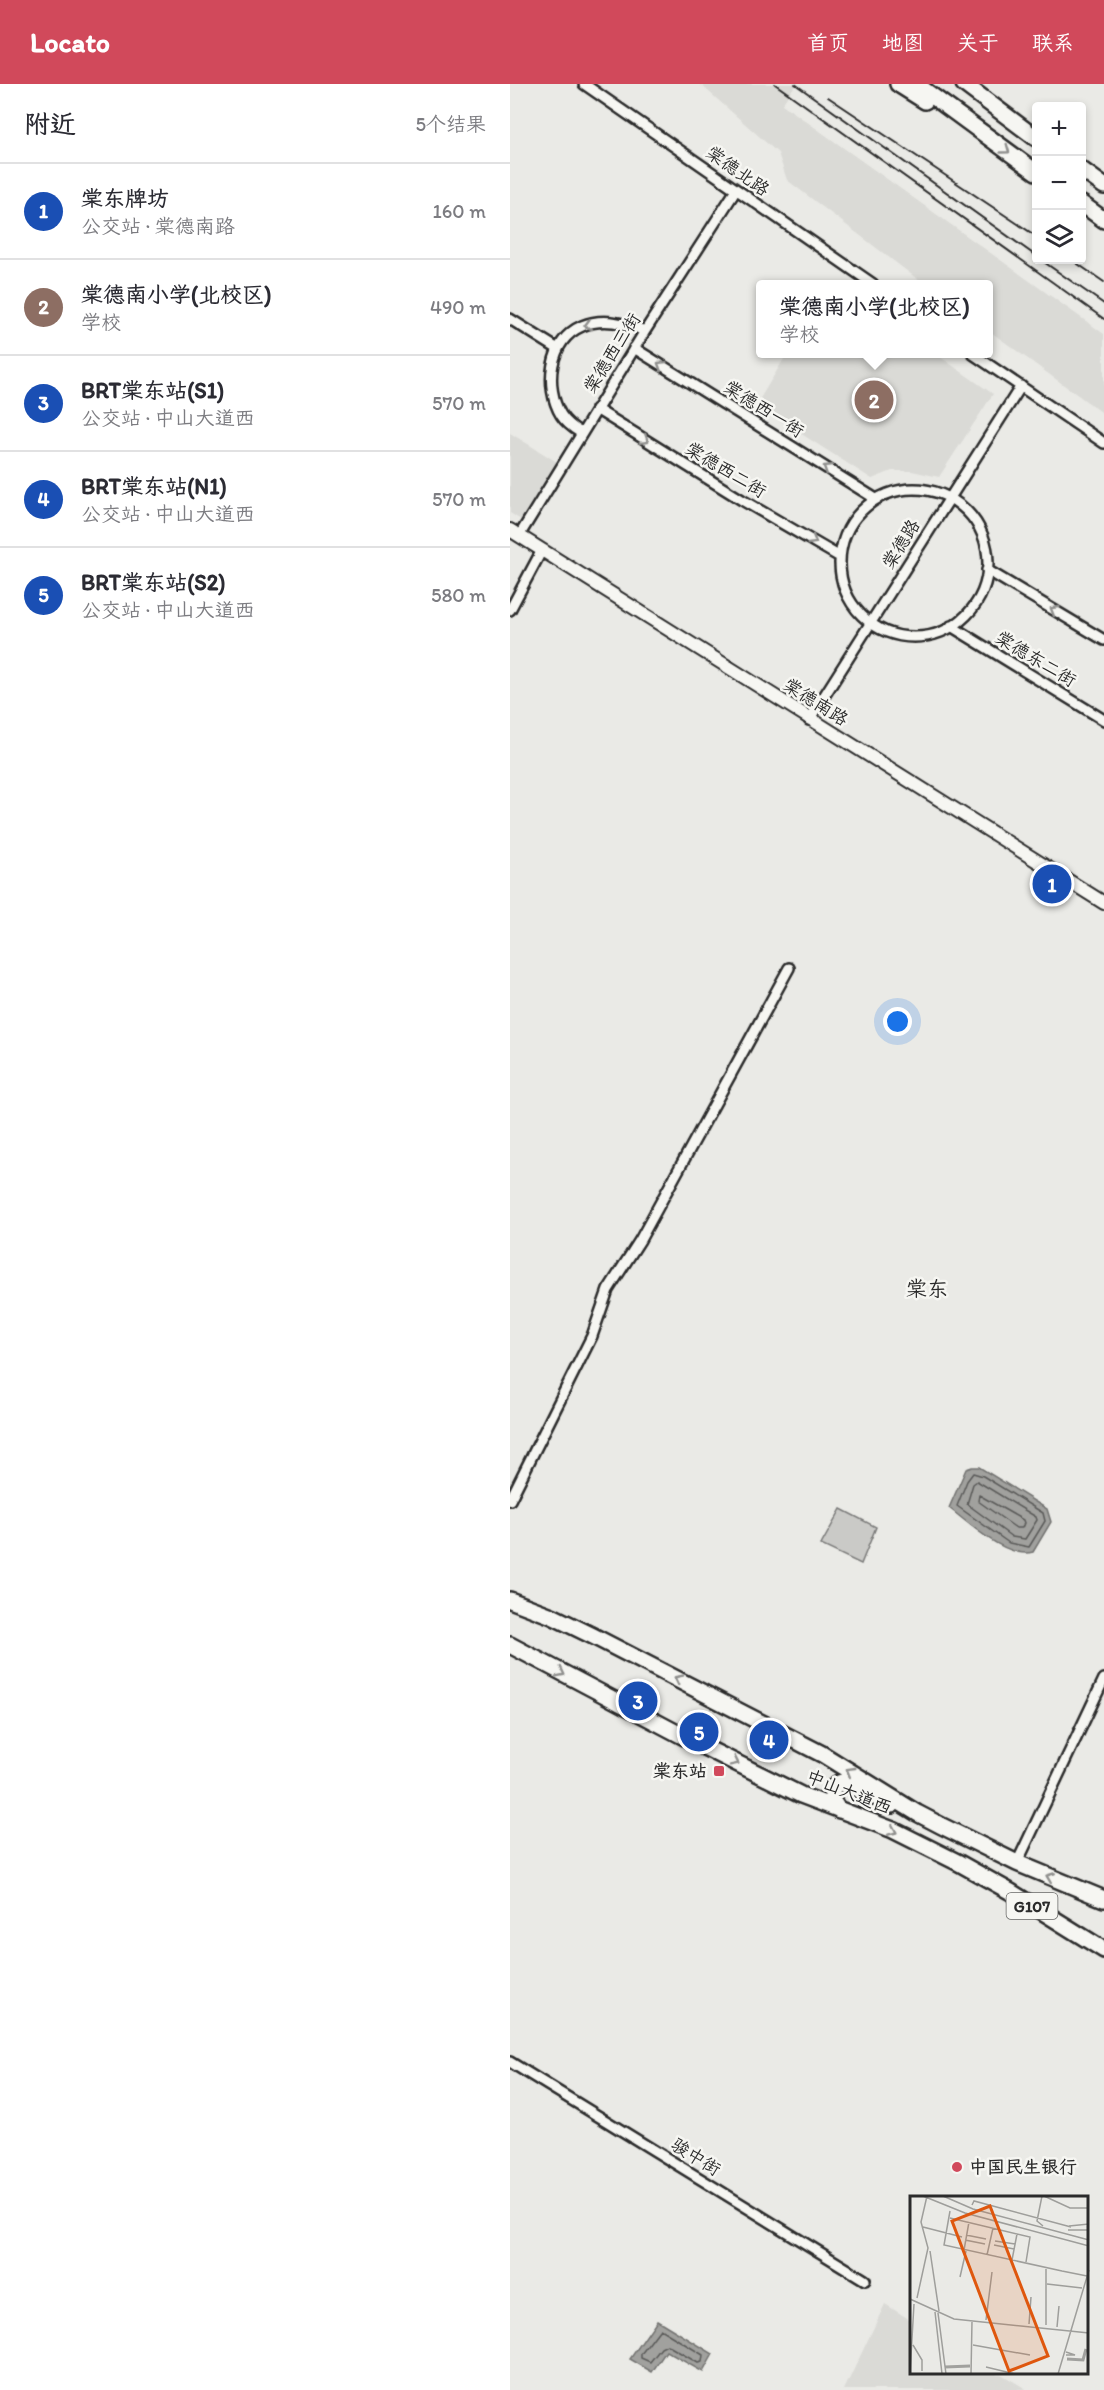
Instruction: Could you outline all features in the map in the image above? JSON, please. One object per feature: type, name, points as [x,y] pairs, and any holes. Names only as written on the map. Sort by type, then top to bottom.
[{"type":"highway","points":[[898,84],[975,128]]},
{"type":"highway","points":[[916,84],[1032,169]]},
{"type":"highway","points":[[964,84],[1032,135]]},
{"type":"highway","points":[[977,84],[999,112]]},
{"type":"highway","points":[[1086,173],[1104,186]]},
{"type":"highway","points":[[1086,207],[1104,220]]},
{"type":"highway","name":"中山大道西","points":[[510,1600],[552,1616],[770,1727],[851,1771],[917,1813],[1017,1863],[1104,1899]]},
{"type":"highway","name":"中山大道西","points":[[510,1645],[694,1742],[807,1798],[905,1836],[986,1877],[1104,1950]]},
{"type":"highway","points":[[839,1810],[833,1802],[831,1793],[835,1786],[842,1782],[883,1802],[917,1813]]},
{"type":"street","name":"棠德北路","points":[[584,84],[866,280]]},
{"type":"street","name":"棠德西三街","points":[[514,533],[596,410],[736,190]]},
{"type":"street","points":[[510,319],[558,350]]},
{"type":"street","points":[[581,433],[571,427],[561,416],[552,379],[558,350],[567,335],[583,325],[592,323],[615,322],[645,331]]},
{"type":"street","name":"棠德西一街","points":[[634,348],[876,499]]},
{"type":"street","points":[[979,358],[1104,443]]},
{"type":"street","name":"棠德路","points":[[809,720],[1021,386]]},
{"type":"street","name":"棠德西二街","points":[[596,410],[840,557]]},
{"type":"street","points":[[912,489],[937,493],[950,498],[968,513],[979,528],[986,545],[985,582],[976,603],[961,620],[940,632],[916,636],[891,633],[860,613],[846,593],[840,569],[840,557],[851,523],[876,499],[888,494],[912,489]]},
{"type":"street","name":"棠德南路","points":[[514,533],[1104,903]]},
{"type":"street","points":[[510,610],[542,550]]},
{"type":"street","points":[[987,570],[1104,640]]},
{"type":"street","name":"棠德东二街","points":[[951,626],[1104,720]]},
{"type":"street","points":[[510,1500],[592,1336],[608,1290],[640,1240],[789,968]]},
{"type":"street","points":[[1017,1863],[1104,1679]]},
{"type":"street","name":"骏中街","points":[[510,2062],[865,2280]]},
{"type":"shaded area","points":[[700,84],[796,84],[782,104],[1104,334],[1104,414],[993,334],[993,280],[919,280],[787,180],[778,153]]},
{"type":"shaded area","points":[[785,358],[868,358],[871,360],[873,358],[942,358],[993,394],[939,477],[912,471],[892,471],[872,479],[756,405]]},
{"type":"shaded area","points":[[510,433],[557,462],[521,520],[510,513]]},
{"type":"shaded area","points":[[841,1509],[876,1527],[861,1564],[821,1545]]},
{"type":"shaded area","points":[[885,2304],[910,2320],[910,2375],[1003,2375],[1028,2390],[844,2390]]},
{"type":"water","points":[[979,1467],[1047,1509],[1051,1522],[1033,1552],[1022,1553],[1000,1545],[949,1508],[966,1469]]},
{"type":"water","points":[[657,2320],[713,2354],[703,2372],[666,2351],[652,2372],[630,2359]]},
{"type":"railway","points":[[775,84],[1104,319]]},
{"type":"railway","points":[[795,84],[1032,253]]},
{"type":"railway","points":[[828,97],[1032,233]]},
{"type":"railway","points":[[1047,264],[1104,304]]},
{"type":"railway","points":[[1078,264],[1104,282]]},
{"type":"place","name":"棠德南小学(北校区)","points":[[874,400]]},
{"type":"place","name":"棠东牌坊","points":[[1052,884]]},
{"type":"place","name":"BRT棠东站(S1)","points":[[638,1701]]},
{"type":"place","name":"BRT棠东站(S2)","points":[[699,1732]]},
{"type":"place","name":"BRT棠东站(N1)","points":[[769,1740]]},
{"type":"place","name":"棠东站","points":[[719,1771]]},
{"type":"place","name":"中国民生银行","points":[[957,2167]]},
{"type":"district","name":"棠东","points":[[927,1289]]}]
